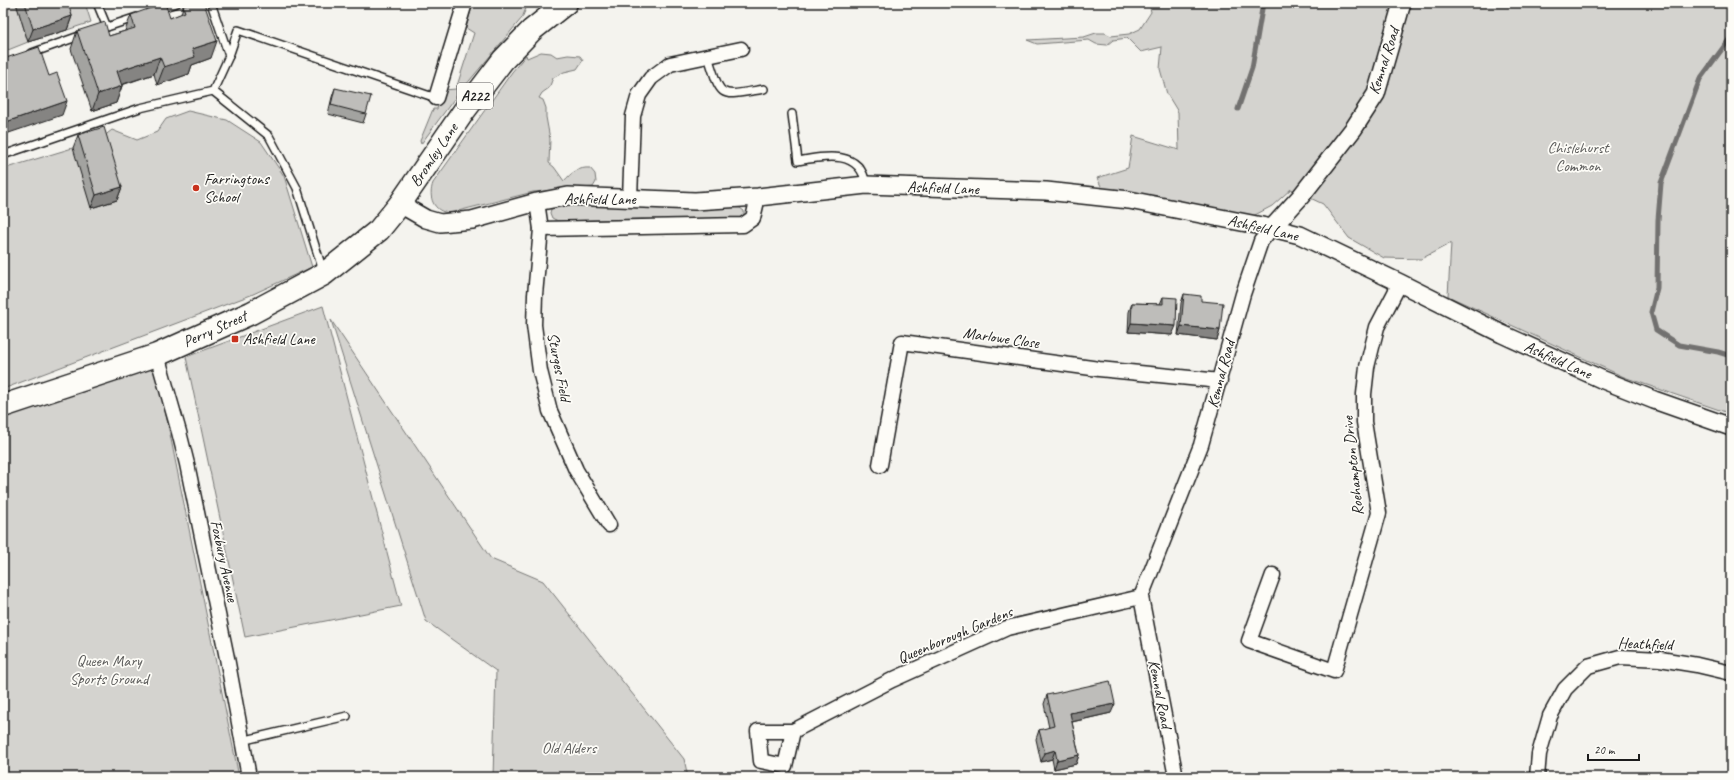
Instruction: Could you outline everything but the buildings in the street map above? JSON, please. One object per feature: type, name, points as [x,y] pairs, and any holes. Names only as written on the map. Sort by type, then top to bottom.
[{"type":"main road","name":"Bromley Lane","points":[[400,204],[464,111],[503,60],[558,5]]},
{"type":"main road","name":"Perry Street","points":[[3,406],[157,355],[251,313],[324,274],[379,230],[400,204]]},
{"type":"street","points":[[436,98],[465,3]]},
{"type":"street","name":"Kemnal Road","points":[[1176,777],[1141,597],[1201,445],[1243,294],[1259,247],[1272,228],[1301,196],[1354,128],[1376,94],[1402,3]]},
{"type":"street","points":[[630,198],[633,116],[639,95],[651,78],[670,64],[742,48]]},
{"type":"street","name":"Ashfield Lane","points":[[400,204],[426,219],[433,222],[444,223],[472,220],[537,202],[568,196],[695,201],[758,197],[866,185],[1053,192],[1129,200],[1272,228],[1300,235],[1502,334],[1601,379],[1654,400],[1731,427]]},
{"type":"street","name":"Ashfield Lane","points":[[541,229],[743,225],[753,218],[758,197]]},
{"type":"street","name":"Sturges Field","points":[[537,202],[541,229],[534,325],[540,371],[550,411],[576,470],[609,525]]},
{"type":"street","name":"Roehampton Drive","points":[[1273,575],[1249,641],[1334,671],[1379,513],[1364,422],[1364,394],[1367,367],[1377,327],[1400,283]]},
{"type":"street","name":"Marlowe Close","points":[[880,465],[902,342],[1099,369],[1220,381]]},
{"type":"street","name":"Foxbury Avenue","points":[[157,355],[181,438],[227,658],[241,741],[249,777]]},
{"type":"street","name":"Queenborough Gardens","points":[[793,731],[892,680],[1007,628],[1141,597]]},
{"type":"street","name":"Heathfield","points":[[1537,777],[1539,754],[1550,716],[1565,689],[1588,666],[1620,657],[1660,659],[1731,672]]},
{"type":"lane","points":[[98,3],[107,27]]},
{"type":"lane","points":[[25,55],[177,3]]},
{"type":"lane","points":[[211,3],[229,56]]},
{"type":"lane","points":[[213,91],[229,56],[238,30],[436,98]]},
{"type":"lane","points":[[708,56],[718,86],[723,93],[730,94],[764,89]]},
{"type":"lane","points":[[3,155],[140,108],[213,91]]},
{"type":"lane","points":[[213,91],[269,136],[297,188],[324,274]]},
{"type":"lane","points":[[792,114],[798,160],[826,156],[848,159],[862,170],[865,175],[866,185]]},
{"type":"lane","points":[[241,741],[347,716]]},
{"type":"green space","points":[[3,3],[16,3],[28,42],[3,52]]},
{"type":"green space","points":[[59,3],[85,3],[91,22],[67,30]]},
{"type":"green space","points":[[473,3],[527,3],[527,6],[522,18],[454,99],[421,144],[420,141],[433,109],[437,109],[444,90],[456,89],[474,33],[466,28]]},
{"type":"green space","name":"Chislehurst Common","points":[[1149,3],[1731,3],[1731,414],[1624,377],[1448,296],[1451,243],[1421,259],[1384,258],[1349,238],[1323,204],[1291,189],[1272,206],[1253,216],[1102,188],[1097,178],[1128,168],[1133,136],[1179,150],[1178,112],[1167,94],[1160,69],[1162,47],[1141,52],[1127,38],[1113,40],[1107,45],[1096,44],[1089,40],[1037,44],[1027,40],[1084,37],[1096,33],[1105,33],[1111,36],[1129,34],[1140,29],[1151,12]]},
{"type":"green space","points":[[541,52],[551,53],[557,57],[568,55],[580,56],[583,60],[577,69],[564,72],[553,78],[549,88],[542,93],[539,98],[543,100],[546,108],[550,139],[549,163],[554,167],[564,181],[569,175],[582,168],[590,168],[595,174],[596,182],[593,187],[533,192],[450,213],[439,210],[433,203],[431,193],[433,183],[512,72],[526,55],[527,58]]},
{"type":"green space","points":[[188,111],[227,120],[261,142],[284,176],[312,267],[251,295],[3,389],[3,169],[99,140],[112,130],[137,140],[157,132],[166,119]]},
{"type":"green space","points":[[563,206],[732,207],[740,208],[744,211],[744,216],[740,220],[732,221],[642,219],[558,221],[552,218],[550,213],[551,209]]},
{"type":"green space","points":[[323,306],[401,606],[245,637],[186,357]]},
{"type":"green space","name":"Old Alders","points":[[331,320],[491,559],[543,581],[684,759],[688,777],[493,777],[496,671],[426,621]]},
{"type":"green space","name":"Queen Mary Sports Ground","points":[[155,360],[239,777],[3,777],[3,416]]},
{"type":"waterway","points":[[1238,109],[1252,68],[1263,3]]},
{"type":"waterway","points":[[1731,37],[1700,79],[1661,183],[1658,220],[1657,288],[1651,312],[1656,330],[1679,345],[1718,352],[1731,356]]},
{"type":"place","name":"Farringtons School","points":[[196,188]]},
{"type":"place","name":"Ashfield Lane","points":[[235,339]]}]
